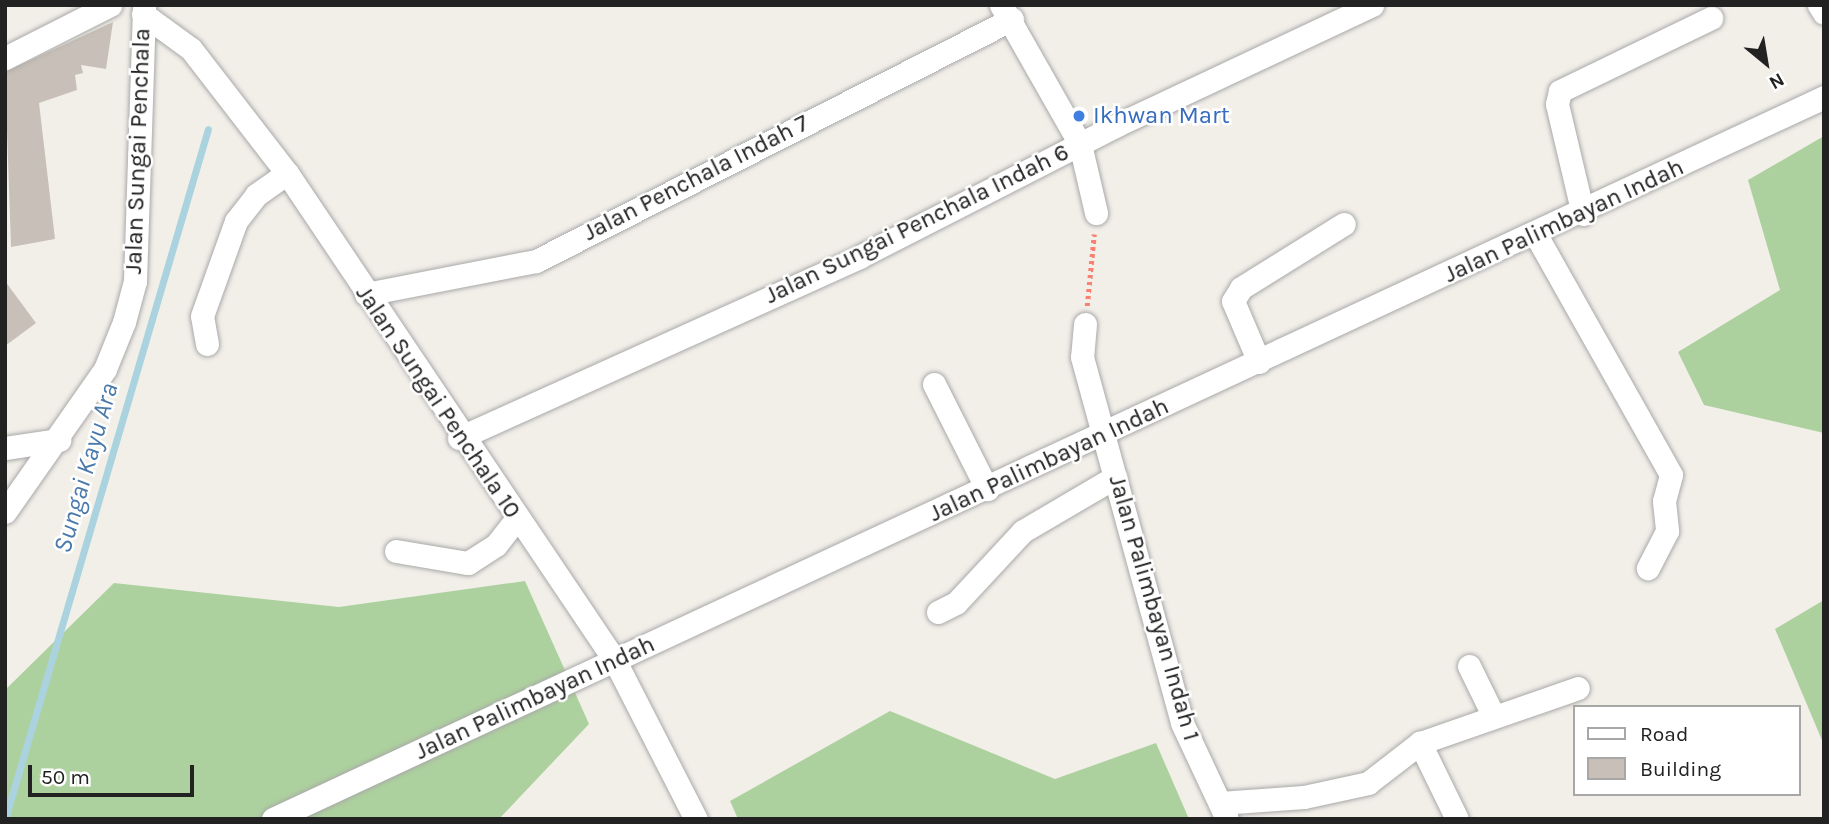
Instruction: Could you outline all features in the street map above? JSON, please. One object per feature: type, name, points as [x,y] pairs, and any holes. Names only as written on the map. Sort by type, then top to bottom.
[{"type":"street","points":[[5,58],[110,5]]},
{"type":"street","name":"Jalan Sungai Penchala Indah 6","points":[[459,438],[859,257],[1080,144],[1372,5]]},
{"type":"street","points":[[1819,5],[1824,13]]},
{"type":"street","name":"Jalan Sungai Penchala 10","points":[[143,10],[191,49],[287,173],[459,438],[615,661],[696,819]]},
{"type":"street","name":"Jalan Sungai Penchala","points":[[5,512],[59,440],[105,369],[135,281],[143,10]]},
{"type":"street","name":"Jalan Penchala Indah 7","points":[[366,294],[536,261],[1006,12],[1080,144],[1096,213]]},
{"type":"street","points":[[1583,214],[1557,104],[1560,92],[1711,18]]},
{"type":"street","name":"Jalan Palimbayan Indah","points":[[274,819],[1583,214],[1824,97]]},
{"type":"street","points":[[207,344],[202,316],[236,221],[256,195],[287,173]]},
{"type":"street","points":[[1259,362],[1233,301],[1241,288],[1344,224]]},
{"type":"street","points":[[1536,235],[1671,475],[1664,501],[1667,531],[1648,568]]},
{"type":"street","points":[[1085,324],[1082,357],[1104,434]]},
{"type":"street","points":[[933,384],[987,489]]},
{"type":"street","name":"Jalan Palimbayan Indah 1","points":[[1104,434],[1182,723],[1224,811]]},
{"type":"street","points":[[5,448],[59,440]]},
{"type":"street","points":[[938,612],[956,603],[1023,531],[1115,477]]},
{"type":"street","points":[[397,551],[468,563],[496,545],[516,519]]},
{"type":"street","points":[[1469,666],[1501,715]]},
{"type":"street","points":[[1224,811],[1368,783],[1420,743],[1578,688]]},
{"type":"street","points":[[1420,743],[1457,819]]},
{"type":"path","points":[[1085,324],[1096,213]]},
{"type":"green space","points":[[1824,136],[1824,433],[1704,405],[1678,352],[1780,290],[1748,180]]},
{"type":"green space","points":[[525,581],[589,724],[499,819],[5,819],[5,690],[114,583],[339,607]]},
{"type":"green space","points":[[1824,600],[1824,745],[1775,629]]},
{"type":"green space","points":[[890,711],[1055,779],[1156,743],[1189,819],[738,819],[730,801]]},
{"type":"building","points":[[113,22],[106,69],[81,65],[83,73],[75,75],[77,90],[39,103],[55,239],[11,247],[5,72]]},
{"type":"building","points":[[5,281],[36,323],[5,346]]},
{"type":"waterway","name":"Sungai Kayu Ara","points":[[5,819],[208,129]]},
{"type":"place","name":"Ikhwan Mart","points":[[1079,116]]}]
